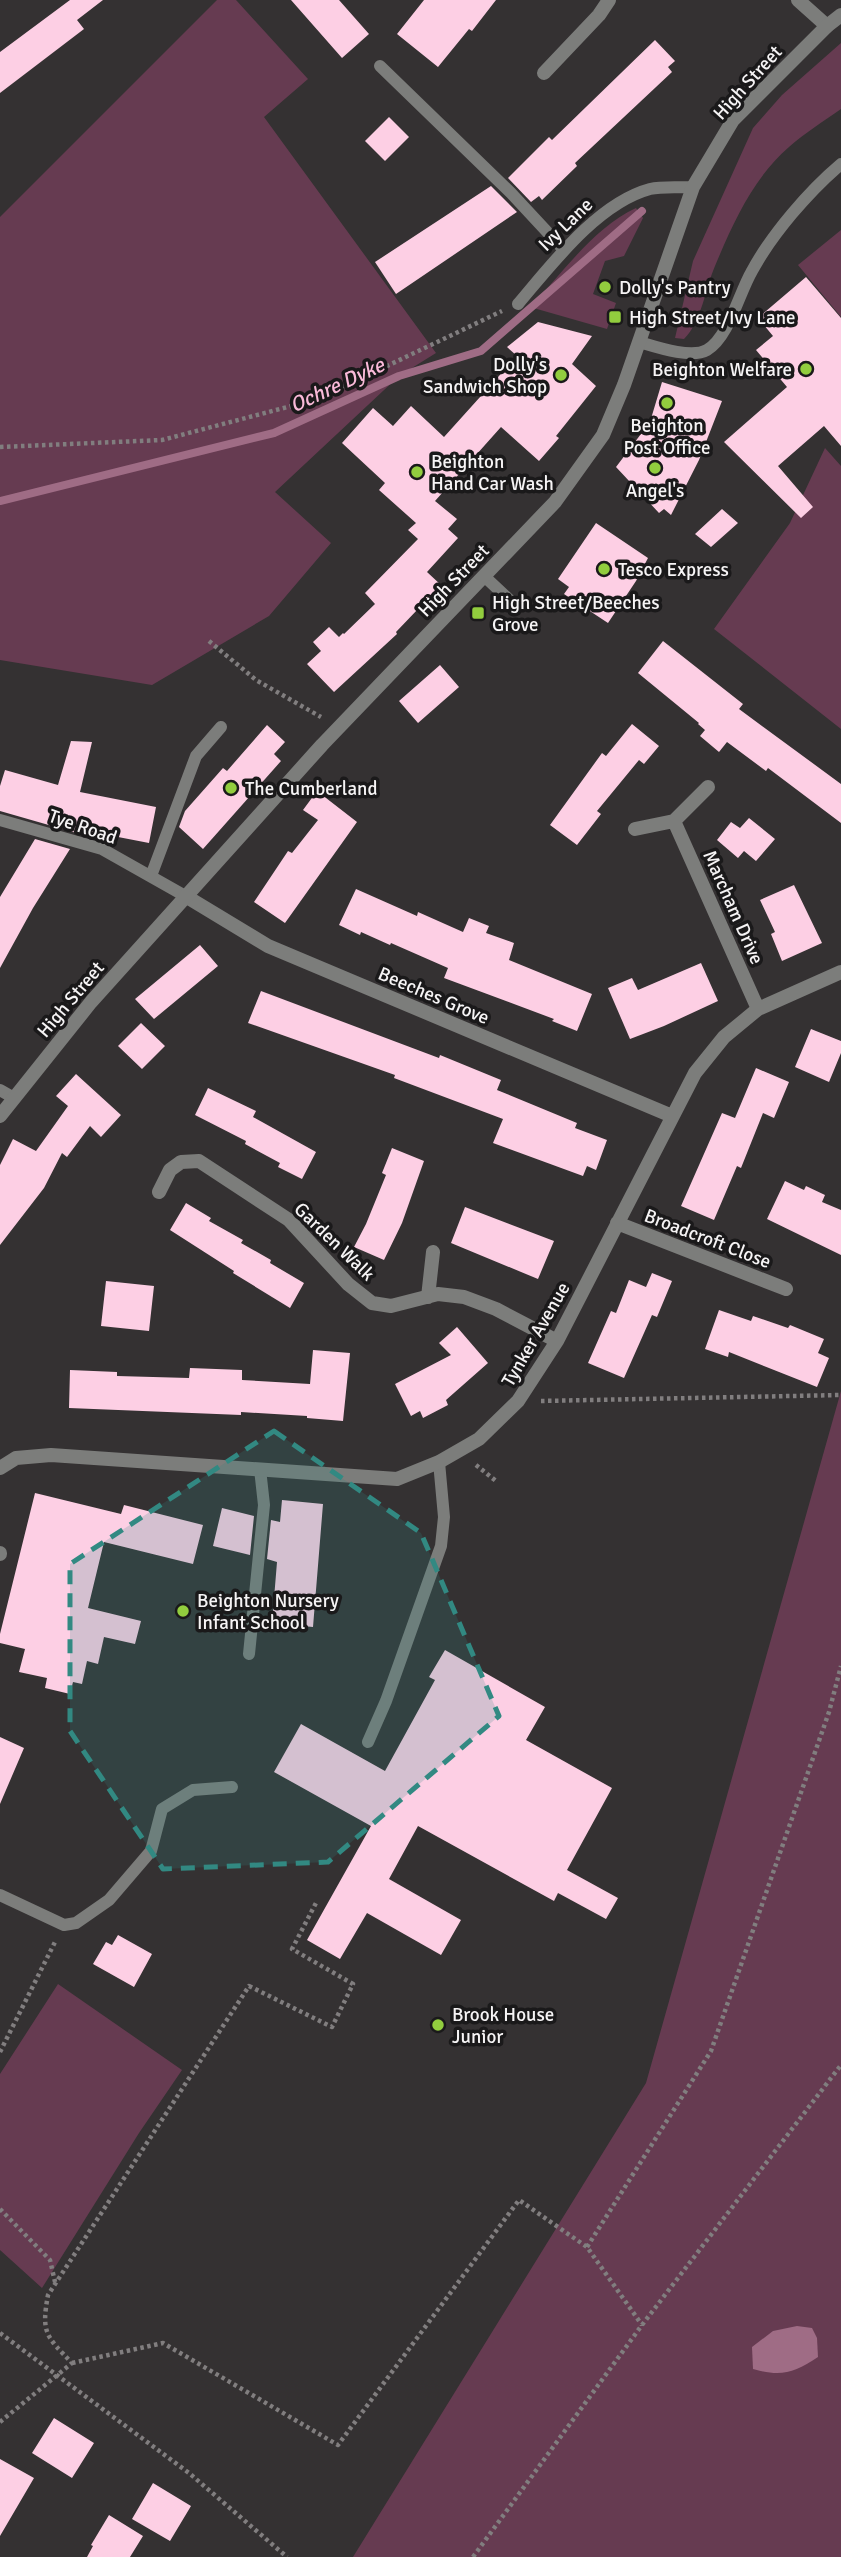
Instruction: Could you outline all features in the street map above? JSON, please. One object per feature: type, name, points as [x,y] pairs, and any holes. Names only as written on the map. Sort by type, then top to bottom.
[{"type":"street","points":[[544,73],[599,15],[609,0]]},
{"type":"street","points":[[798,0],[827,26]]},
{"type":"street","name":"High Street","points":[[0,1116],[91,1002],[339,727],[555,502],[603,435],[639,342],[693,187],[733,120],[841,15]]},
{"type":"street","points":[[635,829],[674,821],[708,787]]},
{"type":"street","name":"Marcham Drive","points":[[674,821],[758,1009]]},
{"type":"street","name":"Beeches Grove","points":[[187,897],[268,946],[672,1116]]},
{"type":"street","name":"Tynker Avenue","points":[[0,1468],[16,1458],[51,1455],[397,1479],[439,1462],[479,1438],[518,1401],[557,1341],[695,1073],[724,1037],[758,1009],[841,972]]},
{"type":"street","name":"Garden Walk","points":[[159,1192],[170,1170],[181,1162],[199,1161],[289,1220],[348,1284],[372,1303],[391,1307],[438,1294],[464,1297],[496,1309],[557,1341]]},
{"type":"street","name":"Broadcroft Close","points":[[617,1223],[786,1289]]},
{"type":"street","points":[[428,1297],[433,1252]]},
{"type":"lane","points":[[380,66],[511,193],[564,249]]},
{"type":"lane","points":[[639,342],[682,353],[705,351],[719,339],[752,270],[779,231],[841,164]]},
{"type":"lane","name":"Ivy Lane","points":[[518,304],[564,249],[608,209],[651,189],[693,187]]},
{"type":"lane","points":[[484,576],[517,607]]},
{"type":"lane","points":[[151,876],[195,756],[221,727]]},
{"type":"lane","name":"Tye Road","points":[[0,820],[102,849],[187,897]]},
{"type":"lane","points":[[0,1090],[14,1098]]},
{"type":"lane","points":[[368,1742],[386,1702],[441,1546],[444,1517],[439,1462]]},
{"type":"lane","points":[[249,1654],[264,1505],[260,1469]]},
{"type":"lane","points":[[0,1895],[64,1924],[76,1923],[109,1900],[151,1851],[162,1809],[193,1790],[232,1787]]},
{"type":"path","points":[[0,447],[162,440],[318,399],[518,304]]},
{"type":"path","points":[[209,641],[256,680],[339,727]]},
{"type":"path","points":[[518,1401],[841,1395]]},
{"type":"path","points":[[587,2247],[711,2051],[830,1712],[841,1666]]},
{"type":"path","points":[[72,2363],[48,2339],[44,2319],[48,2295],[249,1986],[331,2027],[353,1984],[292,1949],[317,1901]]},
{"type":"path","points":[[0,2052],[64,1924]]},
{"type":"path","points":[[473,2557],[642,2325],[841,2065]]},
{"type":"path","points":[[0,2423],[72,2363],[163,2343],[338,2445],[519,2200],[587,2247],[642,2325]]},
{"type":"path","points":[[0,2210],[50,2260],[55,2283]]},
{"type":"path","points":[[0,2333],[189,2473],[287,2557]]},
{"type":"highlighted area","points":[[274,1431],[421,1533],[499,1716],[328,1862],[163,1869],[70,1731],[70,1564]]},
{"type":"shaded area","points":[[217,0],[236,0],[308,79],[264,117],[436,353],[399,376],[275,492],[331,543],[269,616],[152,685],[0,660],[0,217]]},
{"type":"shaded area","points":[[841,43],[841,109],[795,142],[765,173],[745,202],[729,234],[695,323],[684,339],[675,338],[693,261],[753,128],[782,95]]},
{"type":"shaded area","points":[[636,208],[643,218],[624,256],[605,261],[593,294],[616,303],[607,329],[530,307],[592,239]]},
{"type":"shaded area","points":[[841,230],[841,317],[798,265]]},
{"type":"shaded area","points":[[825,448],[841,466],[841,729],[714,629],[790,523]]},
{"type":"shaded area","points":[[841,1391],[841,2557],[353,2557],[646,2083]]},
{"type":"shaded area","points":[[58,1984],[182,2070],[139,2133],[42,2288],[0,2250],[0,2074]]},
{"type":"shaded area","points":[[797,2326],[812,2328],[817,2338],[818,2357],[787,2372],[772,2373],[753,2369],[752,2347],[773,2331]]},
{"type":"building","points":[[70,0],[103,0],[77,20],[84,29],[0,93],[0,52]]},
{"type":"building","points":[[291,0],[339,0],[369,34],[342,58]]},
{"type":"building","points":[[424,0],[496,0],[472,31],[469,29],[438,67],[397,34]]},
{"type":"building","points":[[655,40],[675,61],[668,67],[672,72],[575,163],[577,166],[542,200],[539,196],[531,202],[508,178],[549,137],[552,140]]},
{"type":"building","points":[[389,117],[409,137],[385,161],[365,141]]},
{"type":"building","points":[[491,186],[517,212],[396,294],[375,262]]},
{"type":"building","name":"Beighton Welfare","points":[[806,277],[841,318],[841,446],[824,426],[778,466],[813,507],[801,518],[724,442],[787,387],[756,350],[773,336],[758,318]]},
{"type":"building","points":[[538,322],[592,336],[572,364],[596,386],[539,461],[501,427],[435,501],[457,519],[448,529],[458,538],[427,572],[441,585],[397,634],[334,692],[307,664],[321,651],[313,642],[329,627],[339,637],[344,634],[375,604],[365,593],[418,539],[408,530],[416,523],[379,490],[385,483],[342,443],[373,408],[393,426],[411,406],[444,437],[517,356],[507,347]]},
{"type":"building","points":[[662,382],[722,401],[699,460],[671,515],[664,509],[659,513],[616,467],[650,422]]},
{"type":"building","points":[[722,509],[738,523],[711,547],[695,534]]},
{"type":"building","name":"Tesco Express","points":[[596,523],[648,558],[608,623],[564,594],[569,587],[558,579]]},
{"type":"building","points":[[663,641],[743,704],[739,709],[841,784],[841,823],[768,768],[766,771],[727,742],[719,752],[700,736],[705,730],[699,723],[638,673]]},
{"type":"building","points":[[440,665],[459,687],[418,723],[399,701]]},
{"type":"building","points":[[632,724],[659,746],[644,764],[639,760],[597,811],[601,814],[577,845],[550,825],[602,753],[606,756]]},
{"type":"building","name":"The Cumberland","points":[[267,725],[285,742],[274,754],[281,761],[203,849],[179,827],[185,811],[223,768],[227,771]]},
{"type":"building","points":[[71,741],[92,742],[80,792],[156,807],[149,843],[82,830],[80,834],[0,811],[0,786],[5,770],[58,785]]},
{"type":"building","points":[[317,791],[357,822],[285,923],[254,902],[288,851],[292,853],[318,820],[303,810]]},
{"type":"building","points":[[749,818],[775,839],[756,861],[744,851],[738,858],[717,840],[731,822],[740,828]]},
{"type":"building","points":[[35,839],[70,849],[0,968],[0,897]]},
{"type":"building","points":[[794,885],[822,943],[782,961],[771,934],[775,932],[760,900]]},
{"type":"building","points":[[356,889],[417,916],[418,912],[463,932],[469,918],[489,926],[486,933],[514,943],[509,960],[592,994],[577,1031],[552,1021],[554,1019],[444,978],[448,968],[391,943],[390,945],[361,932],[360,935],[339,925]]},
{"type":"building","points":[[200,945],[218,966],[154,1019],[135,999]]},
{"type":"building","points":[[701,963],[718,1001],[630,1039],[608,988],[632,978],[638,990]]},
{"type":"building","points":[[261,991],[439,1058],[440,1055],[501,1080],[497,1090],[577,1123],[575,1128],[607,1140],[596,1170],[587,1166],[583,1176],[493,1143],[503,1119],[394,1078],[395,1075],[248,1023]]},
{"type":"building","points":[[141,1023],[165,1046],[142,1069],[118,1046]]},
{"type":"building","points":[[811,1029],[841,1041],[841,1053],[829,1082],[795,1067]]},
{"type":"building","points":[[756,1068],[789,1082],[774,1118],[763,1113],[741,1168],[737,1166],[714,1220],[681,1206],[722,1113],[735,1118]]},
{"type":"building","points":[[76,1074],[121,1115],[101,1137],[90,1126],[67,1157],[62,1153],[44,1188],[0,1245],[0,1165],[13,1139],[36,1151],[68,1106],[56,1096]]},
{"type":"building","points":[[208,1088],[256,1111],[253,1117],[316,1152],[302,1179],[278,1167],[280,1163],[245,1144],[246,1141],[195,1115]]},
{"type":"building","points":[[392,1148],[424,1161],[402,1223],[384,1260],[354,1247],[386,1175],[382,1173]]},
{"type":"building","points":[[785,1181],[804,1190],[806,1186],[825,1195],[822,1202],[841,1210],[841,1255],[767,1219]]},
{"type":"building","points":[[186,1203],[211,1218],[209,1221],[243,1240],[241,1243],[271,1260],[270,1263],[304,1283],[290,1308],[170,1230]]},
{"type":"building","points":[[465,1207],[554,1241],[538,1279],[451,1243]]},
{"type":"building","points":[[652,1273],[672,1281],[657,1317],[652,1315],[624,1378],[588,1363],[611,1311],[616,1313],[629,1280],[646,1287]]},
{"type":"building","points":[[106,1281],[154,1286],[149,1331],[101,1326]]},
{"type":"building","points":[[719,1310],[751,1321],[753,1316],[788,1328],[790,1325],[824,1339],[818,1353],[829,1358],[817,1387],[729,1352],[728,1357],[705,1349]]},
{"type":"building","points":[[457,1327],[488,1363],[446,1400],[448,1405],[423,1418],[420,1411],[411,1416],[395,1384],[451,1355],[439,1343]]},
{"type":"building","points":[[313,1350],[350,1353],[343,1421],[241,1412],[241,1415],[69,1408],[70,1370],[117,1372],[117,1376],[189,1378],[190,1368],[242,1370],[242,1380],[310,1384]]},
{"type":"building","points":[[35,1493],[121,1514],[124,1505],[203,1525],[193,1564],[104,1542],[88,1608],[141,1621],[135,1644],[104,1637],[98,1664],[87,1661],[82,1684],[73,1682],[70,1694],[45,1688],[47,1678],[19,1672],[25,1649],[0,1643]]},
{"type":"building","points":[[282,1500],[323,1504],[313,1627],[272,1623],[277,1562],[267,1559],[271,1520],[280,1522]]},
{"type":"building","points":[[222,1508],[254,1516],[250,1555],[213,1546]]},
{"type":"building","points":[[445,1650],[545,1707],[526,1740],[612,1788],[567,1870],[618,1898],[606,1919],[558,1893],[554,1901],[418,1826],[389,1879],[461,1920],[441,1955],[367,1913],[340,1959],[307,1940],[371,1826],[274,1772],[301,1724],[385,1771],[435,1680],[429,1677]]},
{"type":"building","points":[[0,1737],[24,1748],[0,1804]]},
{"type":"building","points":[[118,1935],[152,1954],[134,1987],[93,1964],[106,1942],[112,1945]]},
{"type":"building","points":[[54,2418],[94,2443],[72,2478],[32,2453]]},
{"type":"building","points":[[0,2459],[34,2478],[0,2536]]},
{"type":"building","points":[[153,2483],[191,2506],[170,2541],[132,2519]]},
{"type":"building","points":[[109,2515],[143,2536],[130,2557],[87,2557],[93,2546],[91,2545]]},
{"type":"waterway","name":"Ochre Dyke","points":[[0,501],[274,433],[399,376],[481,351],[642,211]]},
{"type":"place","name":"Dolly's Pantry","points":[[605,287]]},
{"type":"place","name":"High Street/Ivy Lane","points":[[615,317]]},
{"type":"place","name":"Beighton Welfare","points":[[806,369]]},
{"type":"place","name":"Dolly's Sandwich Shop","points":[[561,375]]},
{"type":"place","name":"Beighton Post Office","points":[[667,403]]},
{"type":"place","name":"Angel's","points":[[655,468]]},
{"type":"place","name":"Beighton Hand Car Wash","points":[[417,472]]},
{"type":"place","name":"Tesco Express","points":[[604,569]]},
{"type":"place","name":"High Street/Beeches Grove","points":[[478,613]]},
{"type":"place","name":"The Cumberland","points":[[231,788]]},
{"type":"place","name":"Beighton Nursery Infant School","points":[[183,1611]]},
{"type":"place","name":"Brook House Junior","points":[[438,2025]]}]
